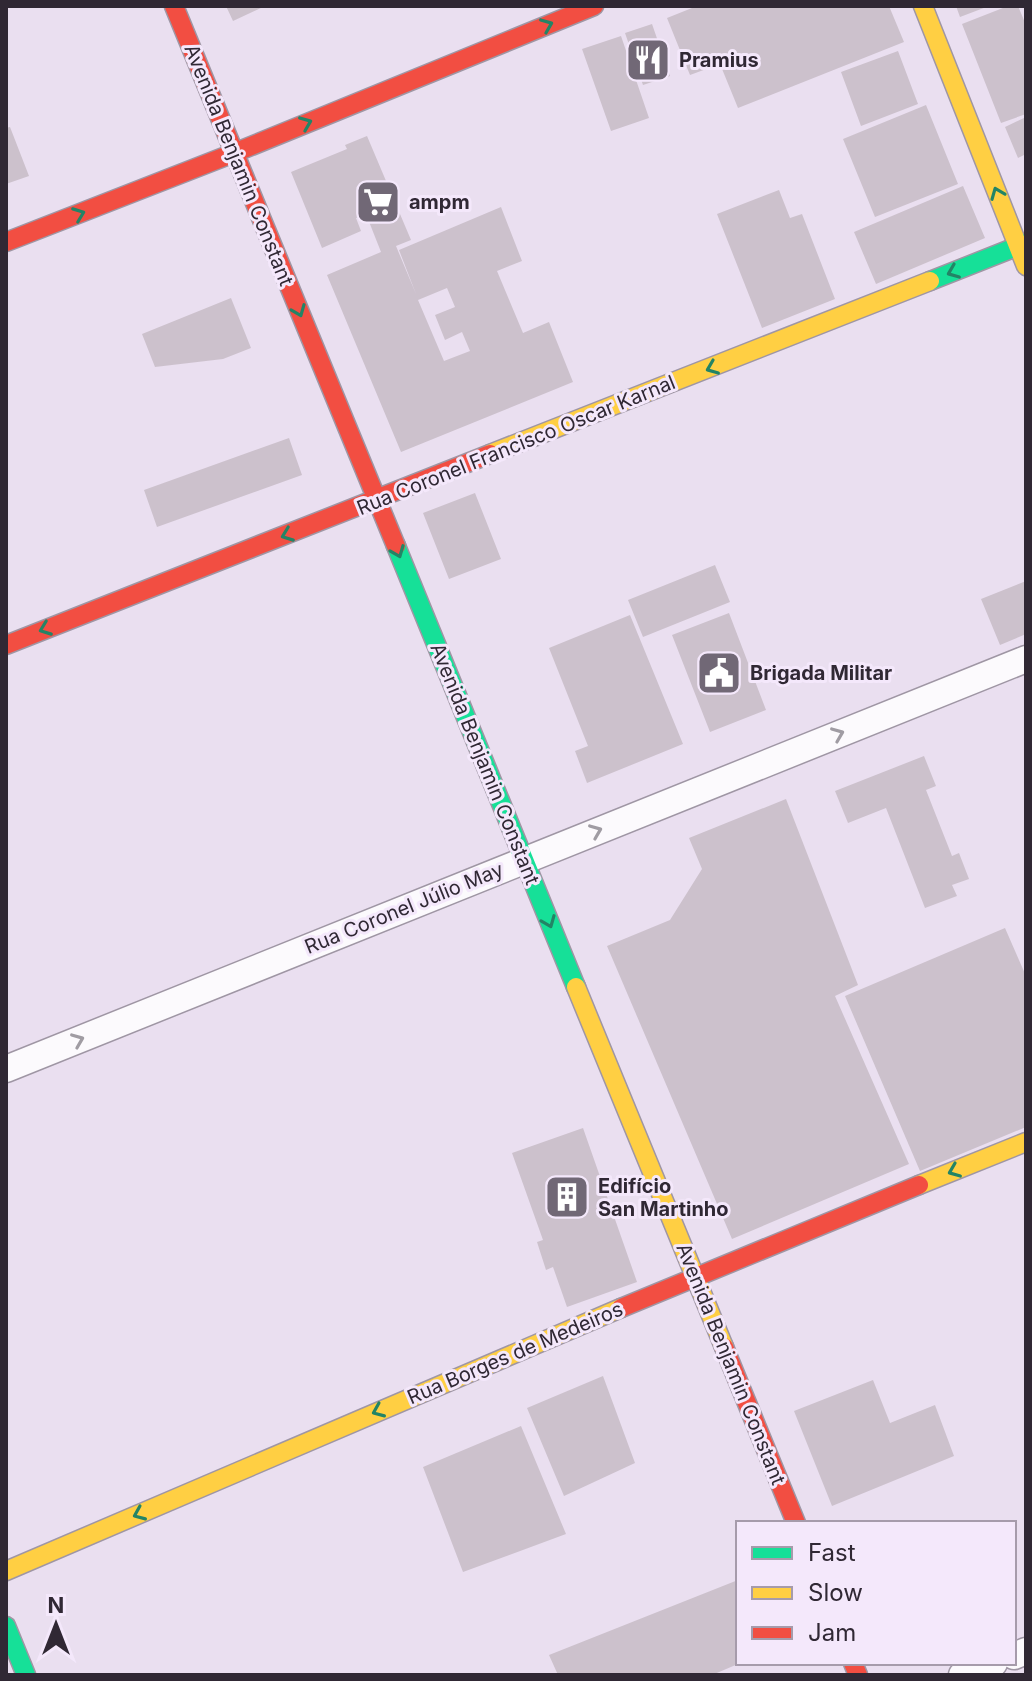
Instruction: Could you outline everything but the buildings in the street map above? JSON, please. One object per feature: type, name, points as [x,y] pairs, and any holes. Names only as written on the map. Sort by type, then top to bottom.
[{"type":"main road","name":"Avenida Benjamin Constant","points":[[174,6],[795,1521]]},
{"type":"main road","points":[[6,242],[594,6]]},
{"type":"main road","points":[[923,6],[1022,245],[1026,266]]},
{"type":"main road","name":"Rua Coronel Francisco Oscar Karnal","points":[[6,645],[1022,245]]},
{"type":"main road","name":"Rua Borges de Medeiros","points":[[6,1571],[695,1276],[1026,1142]]},
{"type":"main road","points":[[6,1626],[26,1675]]},
{"type":"street","name":"Rua Coronel Júlio May","points":[[6,1069],[1026,659]]},
{"type":"street","points":[[962,1675],[989,1665]]},
{"type":"traffic: fast","points":[[930,281],[1026,243]]},
{"type":"traffic: fast","points":[[396,546],[576,987]]},
{"type":"traffic: fast","points":[[6,1626],[26,1675]]},
{"type":"traffic: slow","points":[[923,6],[1026,266]]},
{"type":"traffic: slow","points":[[490,454],[930,281]]},
{"type":"traffic: slow","points":[[576,987],[724,1347]]},
{"type":"traffic: slow","points":[[919,1185],[1026,1142]]},
{"type":"traffic: slow","points":[[6,1571],[621,1308]]},
{"type":"traffic: jam","points":[[174,6],[396,546]]},
{"type":"traffic: jam","points":[[6,242],[594,6]]},
{"type":"traffic: jam","points":[[6,645],[490,454]]},
{"type":"traffic: jam","points":[[621,1308],[919,1185]]},
{"type":"traffic: jam","points":[[724,1347],[795,1521]]},
{"type":"traffic: jam","points":[[854,1665],[858,1675]]},
{"type":"place","name":"Pramius","points":[[648,60]]},
{"type":"place","name":"ampm","points":[[378,202]]},
{"type":"place","name":"Brigada Militar","points":[[719,673]]},
{"type":"place","name":"Edifício San Martinho","points":[[567,1197]]}]
